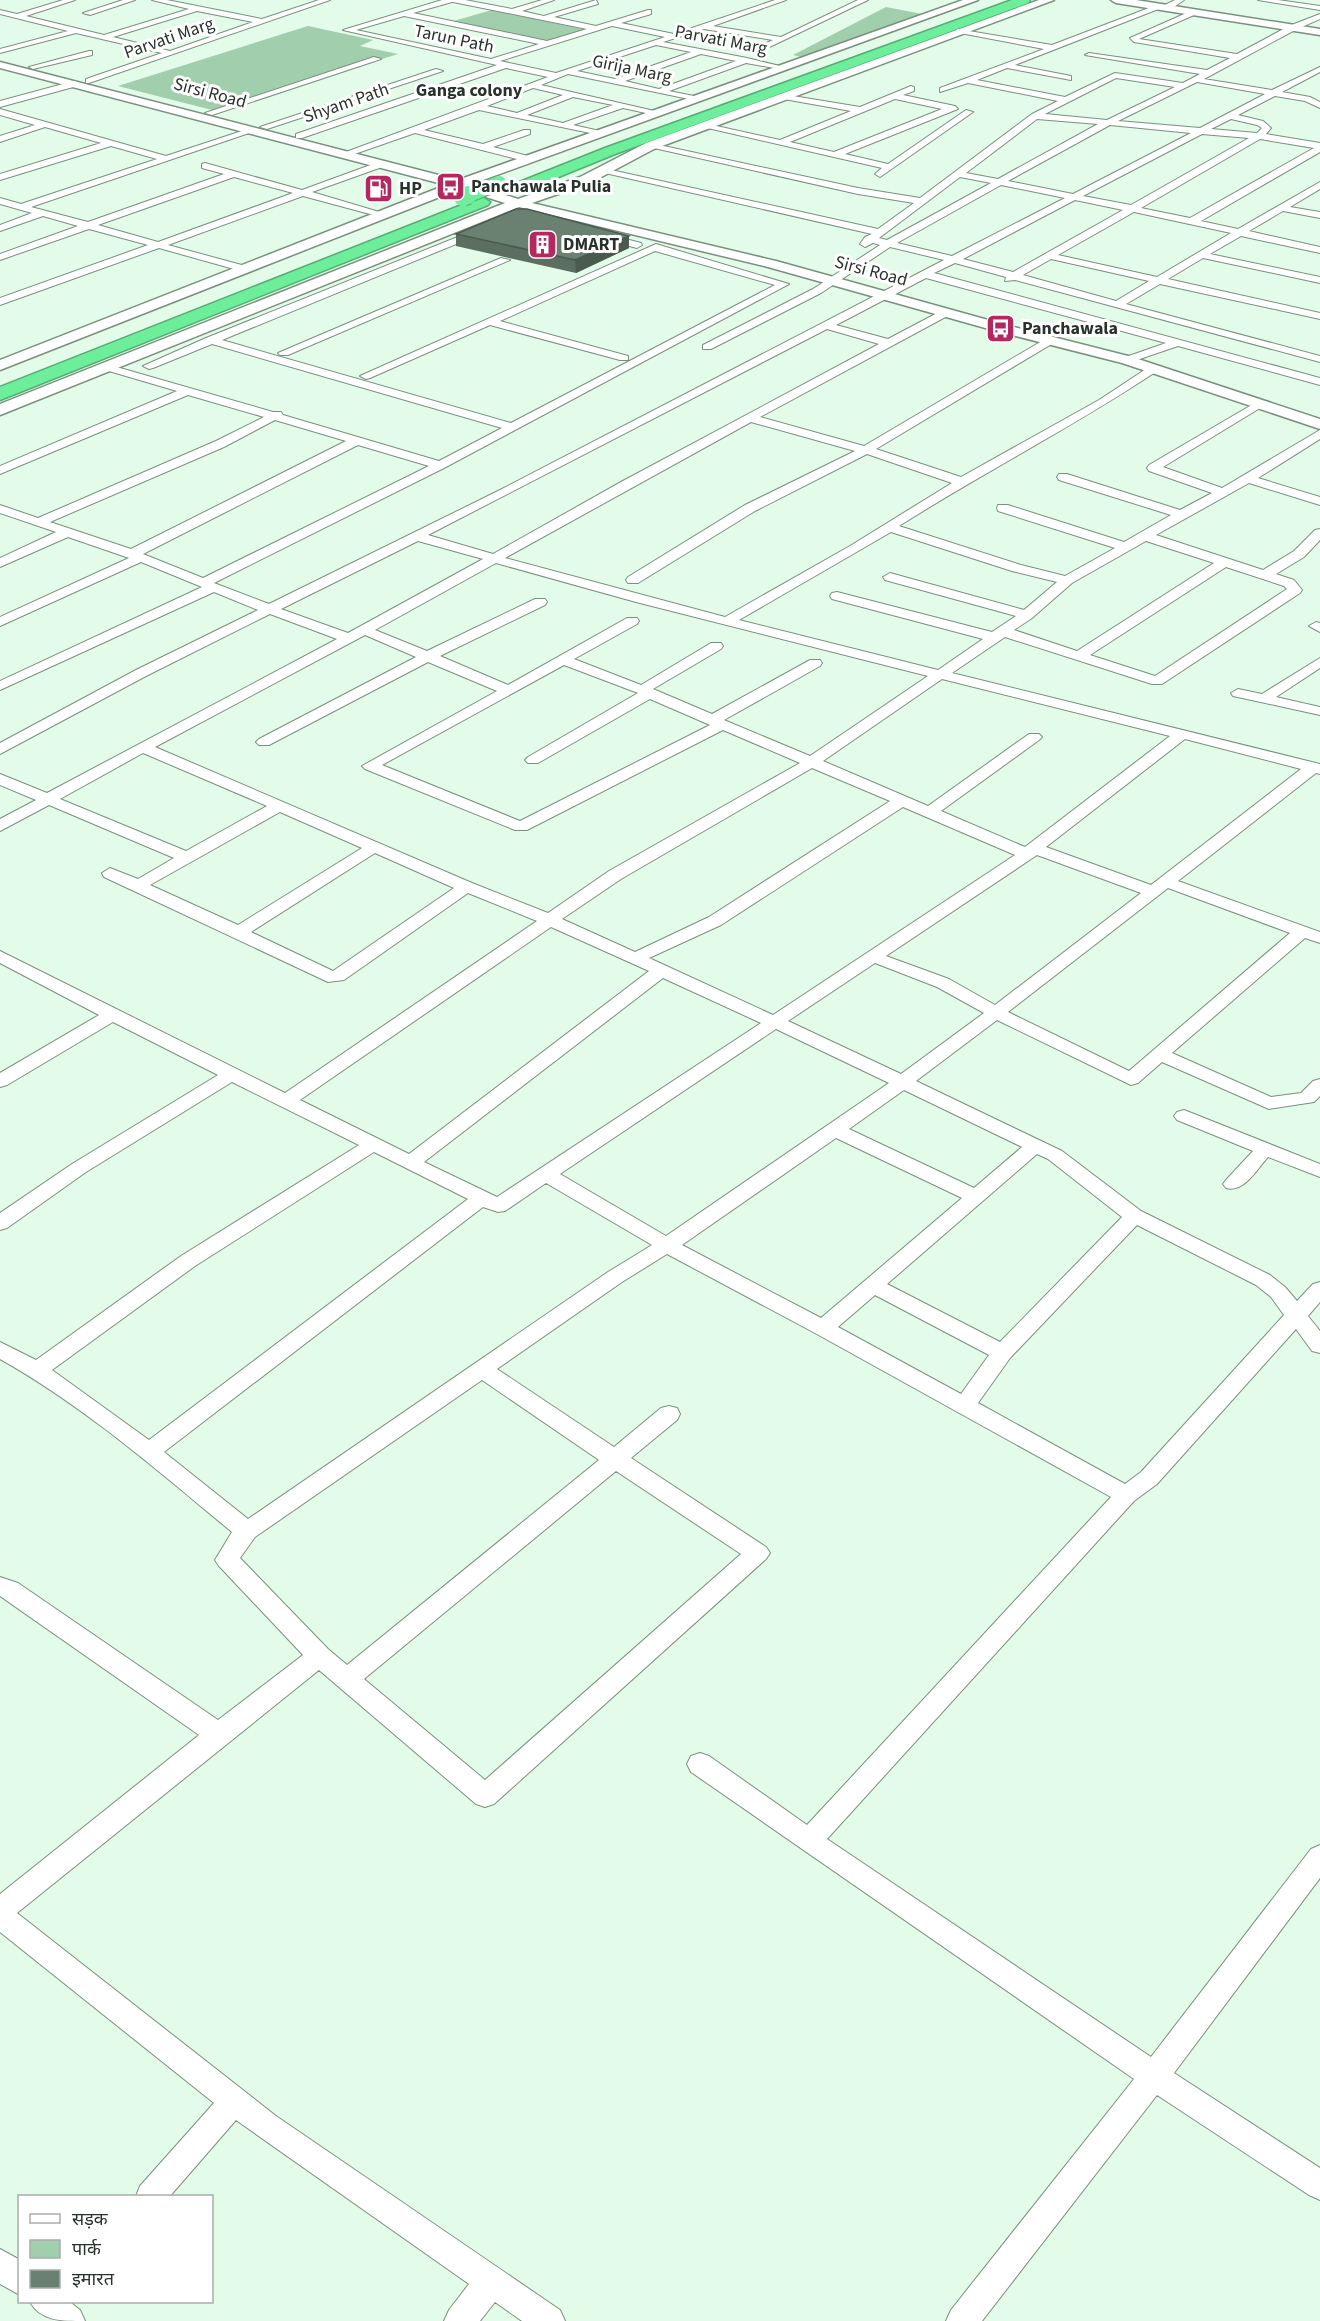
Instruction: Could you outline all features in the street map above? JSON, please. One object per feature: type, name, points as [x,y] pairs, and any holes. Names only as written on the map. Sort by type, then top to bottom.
[{"type":"highway","points":[[0,380],[498,177],[999,0]]},
{"type":"highway","points":[[0,394],[482,202],[518,206],[621,146],[1024,0]]},
{"type":"street","points":[[15,16],[71,0]]},
{"type":"street","points":[[87,13],[130,0]]},
{"type":"street","points":[[156,0],[263,22]]},
{"type":"street","points":[[306,0],[323,1]]},
{"type":"street","points":[[401,13],[452,0],[598,29]]},
{"type":"street","points":[[513,11],[550,0]]},
{"type":"street","points":[[349,153],[478,107],[567,72],[782,0]]},
{"type":"street","points":[[761,49],[864,0]]},
{"type":"street","points":[[427,176],[498,177],[529,159],[597,133],[973,0]]},
{"type":"street","points":[[0,410],[193,332],[578,183],[650,146],[1049,0]]},
{"type":"street","points":[[1117,0],[1320,31]]},
{"type":"street","points":[[943,90],[1180,0]]},
{"type":"street","points":[[1262,0],[1320,8]]},
{"type":"street","name":"Parvati Marg","points":[[89,81],[323,1]]},
{"type":"street","points":[[544,18],[595,2]]},
{"type":"street","points":[[1162,7],[1294,27]]},
{"type":"street","points":[[102,38],[198,8]]},
{"type":"street","points":[[0,12],[170,53]]},
{"type":"street","points":[[490,62],[648,12]]},
{"type":"street","points":[[401,13],[548,44]]},
{"type":"street","name":"Tarun Path","points":[[401,13],[347,30],[556,76]]},
{"type":"street","points":[[1191,13],[1134,38],[1134,40],[1238,57]]},
{"type":"street","points":[[707,347],[817,291],[889,243],[1002,183],[1109,122],[1197,80],[1294,27],[1320,16]]},
{"type":"street","points":[[613,24],[676,36]]},
{"type":"street","points":[[703,27],[781,39]]},
{"type":"street","points":[[960,31],[1054,48]]},
{"type":"street","points":[[2,60],[76,32]]},
{"type":"street","points":[[474,40],[497,33]]},
{"type":"street","name":"Parvati Marg","points":[[656,43],[780,67]]},
{"type":"street","points":[[440,51],[463,44]]},
{"type":"street","points":[[615,82],[700,51]]},
{"type":"street","points":[[33,67],[89,53]]},
{"type":"street","points":[[1089,55],[1209,73]]},
{"type":"street","points":[[209,112],[377,59]]},
{"type":"street","name":"Sirsi Road","points":[[2,60],[209,112],[257,129],[299,136],[379,165],[427,176],[462,191],[518,206],[552,211],[654,242],[670,241],[771,264],[1126,360],[1320,424]]},
{"type":"street","name":"Sirsi Road","points":[[2,60],[74,84],[349,153],[392,160],[408,171]]},
{"type":"street","points":[[660,92],[747,60]]},
{"type":"street","name":"Shyam Path","points":[[299,136],[506,65]]},
{"type":"street","points":[[1008,66],[1068,78]]},
{"type":"street","points":[[0,749],[141,673],[828,326],[1320,69]]},
{"type":"street","points":[[24,206],[439,71]]},
{"type":"street","name":"Girija Marg","points":[[567,72],[691,99]]},
{"type":"street","points":[[872,253],[863,246],[873,236],[1035,116],[1114,75],[1184,86]]},
{"type":"street","points":[[1197,80],[1307,99],[1320,105]]},
{"type":"street","points":[[970,81],[1066,100]]},
{"type":"street","points":[[0,104],[74,84]]},
{"type":"street","points":[[1291,84],[1310,87]]},
{"type":"street","points":[[534,86],[655,112]]},
{"type":"street","points":[[781,143],[910,89]]},
{"type":"street","points":[[517,116],[574,94]]},
{"type":"street","points":[[784,96],[861,110]]},
{"type":"street","points":[[866,185],[969,112],[896,96]]},
{"type":"street","points":[[562,126],[622,104]]},
{"type":"street","points":[[478,107],[597,133]]},
{"type":"street","points":[[835,155],[952,108]]},
{"type":"street","points":[[0,112],[167,159]]},
{"type":"street","points":[[1035,116],[1259,136],[1320,147]]},
{"type":"street","points":[[989,291],[1259,136],[1268,128],[1260,123],[1231,116]]},
{"type":"street","points":[[0,139],[46,124]]},
{"type":"street","points":[[703,126],[890,167]]},
{"type":"street","points":[[415,130],[529,159]]},
{"type":"street","points":[[484,147],[527,132]]},
{"type":"street","points":[[0,177],[111,142]]},
{"type":"street","points":[[650,146],[866,185],[920,201]]},
{"type":"street","points":[[1193,221],[1320,147]]},
{"type":"street","points":[[1303,158],[1320,161]]},
{"type":"street","points":[[0,302],[379,165]]},
{"type":"street","points":[[205,166],[381,214]]},
{"type":"street","points":[[605,170],[873,236],[889,243],[1320,359]]},
{"type":"street","points":[[0,257],[233,174]]},
{"type":"street","points":[[958,174],[1193,221],[1320,250]]},
{"type":"street","points":[[1118,304],[1319,187]]},
{"type":"street","points":[[552,211],[545,208],[542,201],[556,190]]},
{"type":"street","points":[[0,364],[381,214],[462,191]]},
{"type":"street","points":[[0,201],[245,269]]},
{"type":"street","points":[[149,366],[491,226],[518,206]]},
{"type":"street","points":[[518,206],[637,245]]},
{"type":"street","points":[[1282,208],[1320,215]]},
{"type":"street","points":[[0,228],[44,212]]},
{"type":"street","points":[[361,374],[489,321],[654,242]]},
{"type":"street","points":[[0,686],[209,585],[784,284],[654,242],[637,245],[361,374]]},
{"type":"street","points":[[1270,270],[1304,246]]},
{"type":"street","points":[[1202,255],[1320,280]]},
{"type":"street","points":[[1049,256],[1320,316]]},
{"type":"street","points":[[284,353],[505,260]]},
{"type":"street","points":[[925,274],[1320,382]]},
{"type":"street","points":[[1019,299],[1047,285]]},
{"type":"street","points":[[0,826],[947,312]]},
{"type":"street","points":[[489,321],[624,358]]},
{"type":"street","points":[[828,326],[888,343]]},
{"type":"street","points":[[193,332],[518,424]]},
{"type":"street","points":[[218,339],[284,353],[361,374],[518,424]]},
{"type":"street","points":[[633,580],[750,508],[866,450],[1051,340]]},
{"type":"street","points":[[1126,360],[1177,343]]},
{"type":"street","points":[[106,367],[277,415],[440,465]]},
{"type":"street","points":[[729,620],[855,549],[963,482],[1103,402],[1153,369]]},
{"type":"street","points":[[0,470],[190,390]]},
{"type":"street","points":[[1223,492],[1153,468],[1259,405]]},
{"type":"street","points":[[36,523],[220,444],[277,415]]},
{"type":"street","points":[[750,418],[866,450],[963,482]]},
{"type":"street","points":[[286,1101],[615,875],[812,762],[1027,615],[1066,580],[1181,514],[1248,479],[1320,434]]},
{"type":"street","points":[[0,622],[136,556],[358,440]]},
{"type":"street","points":[[1063,477],[1181,514]]},
{"type":"street","points":[[1248,479],[1320,501]]},
{"type":"street","points":[[1003,508],[1126,547]]},
{"type":"street","points":[[0,509],[136,556],[268,609],[350,638]]},
{"type":"street","points":[[889,527],[1017,568],[1066,580]]},
{"type":"street","points":[[0,563],[65,533]]},
{"type":"street","points":[[1265,575],[1299,554],[1320,533]]},
{"type":"street","points":[[416,536],[492,559],[941,675],[1317,768]]},
{"type":"street","points":[[837,596],[1080,655],[1157,681],[1295,590],[1289,584],[1265,575],[1145,536]]},
{"type":"street","points":[[1080,655],[1225,562]]},
{"type":"street","points":[[890,577],[1027,615]]},
{"type":"street","points":[[264,742],[429,656],[540,602]]},
{"type":"street","points":[[632,621],[370,766],[521,827],[718,722],[815,663]]},
{"type":"street","points":[[364,630],[508,690]]},
{"type":"street","points":[[533,760],[716,646]]},
{"type":"street","points":[[833,663],[849,651]]},
{"type":"street","points":[[563,660],[646,691],[931,812],[1031,851],[1160,887],[1320,938]]},
{"type":"street","points":[[1265,698],[1320,662]]},
{"type":"street","points":[[1238,693],[1320,711]]},
{"type":"street","points":[[1,957],[112,1015],[498,1206],[1031,851],[1182,734]]},
{"type":"street","points":[[931,812],[1034,737]]},
{"type":"street","points":[[143,747],[466,887],[551,920],[1036,1145],[1055,1155],[1134,1216],[1254,1275],[1278,1292],[1320,1346]]},
{"type":"street","points":[[482,1369],[758,1553],[485,1796],[319,1656],[227,1560],[237,1542],[247,1531],[615,1277],[668,1246],[904,1082],[1317,768]]},
{"type":"street","points":[[0,779],[189,858]]},
{"type":"street","points":[[636,958],[716,921],[903,800]]},
{"type":"street","points":[[141,887],[145,881],[279,806]]},
{"type":"street","points":[[239,932],[374,847]]},
{"type":"street","points":[[110,873],[239,932],[328,977],[338,976],[466,887]]},
{"type":"street","points":[[874,957],[943,983],[996,1013],[1131,1078],[1302,932]]},
{"type":"street","points":[[411,1162],[662,970]]},
{"type":"street","points":[[0,1081],[112,1015]]},
{"type":"street","points":[[1159,1054],[1269,1103],[1307,1098],[1320,1085]]},
{"type":"street","points":[[0,1223],[79,1168],[232,1074]]},
{"type":"street","points":[[1184,1116],[1320,1171]]},
{"type":"street","points":[[835,1130],[976,1197]]},
{"type":"street","points":[[38,1370],[188,1262],[374,1144]]},
{"type":"street","points":[[823,1328],[1036,1145]]},
{"type":"street","points":[[1233,1184],[1264,1149]]},
{"type":"street","points":[[545,1174],[668,1246],[965,1405],[1126,1495]]},
{"type":"street","points":[[149,1451],[482,1198]]},
{"type":"street","points":[[965,1405],[1002,1353],[1134,1216]]},
{"type":"street","points":[[873,1285],[1002,1353]]},
{"type":"street","points":[[809,1841],[1126,1495],[1149,1478],[1298,1316],[1320,1289]]},
{"type":"street","points":[[0,1348],[38,1370],[149,1451],[247,1531]]},
{"type":"street","points":[[347,1679],[669,1414]]},
{"type":"street","points":[[3,1591],[218,1734]]},
{"type":"street","points":[[0,1910],[218,1734],[319,1656]]},
{"type":"street","points":[[700,1764],[1154,2076],[1320,2185]]},
{"type":"street","points":[[962,2321],[1154,2076],[1320,1857]]},
{"type":"street","points":[[0,1916],[266,2126],[549,2321]]},
{"type":"street","points":[[152,2195],[234,2101]]},
{"type":"street","points":[[0,2264],[18,2278]]},
{"type":"street","points":[[460,2321],[492,2281]]},
{"type":"green space","points":[[886,7],[922,14],[801,57],[793,55]]},
{"type":"green space","points":[[492,10],[587,30],[546,42],[450,22]]},
{"type":"green space","points":[[308,26],[373,40],[360,46],[398,54],[216,111],[118,86]]},
{"type":"building","name":"DMART","points":[[516,209],[527,209],[629,236],[575,260],[456,234]]},
{"type":"place","name":"Panchawala Pulia","points":[[450,186]]},
{"type":"place","name":"HP","points":[[378,188]]},
{"type":"place","name":"DMART","points":[[542,244]]},
{"type":"place","name":"Panchawala","points":[[1001,328]]},
{"type":"district","name":"Ganga colony","points":[[469,90]]}]
